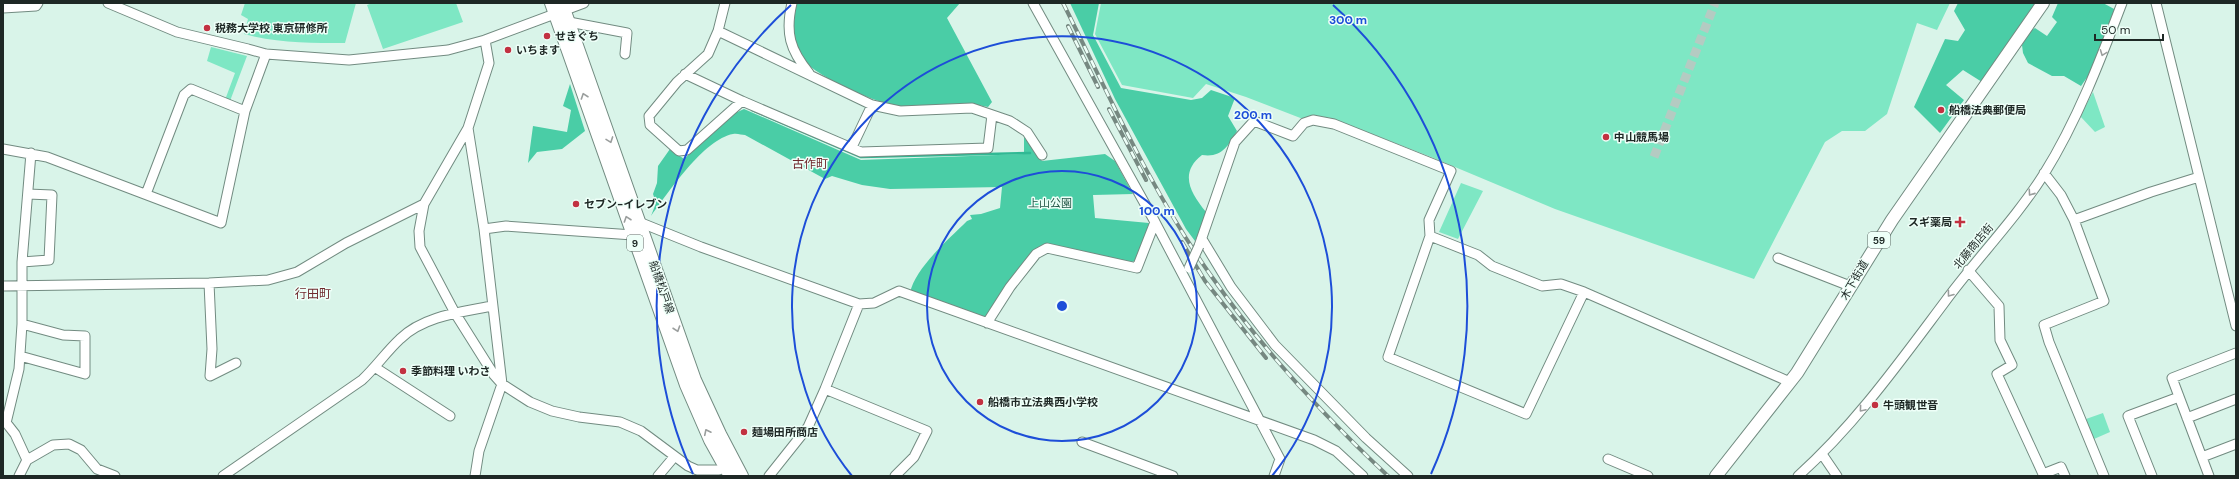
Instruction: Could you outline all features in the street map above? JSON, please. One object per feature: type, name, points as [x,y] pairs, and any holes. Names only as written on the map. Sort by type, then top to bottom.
[{"type":"main road","name":"木下街道","points":[[1716,476],[1790,382],[1892,220],[2043,3]]},
{"type":"main road","name":"船橋松戸線","points":[[558,8],[568,22],[695,380],[730,468]]},
{"type":"main road","name":"船橋松戸線","points":[[558,8],[633,235],[686,385],[730,468],[742,476]]},
{"type":"street","points":[[3,8],[36,6],[38,3]]},
{"type":"street","points":[[108,3],[177,32],[266,54],[348,60],[448,50],[485,40],[558,8],[584,3]]},
{"type":"street","points":[[725,3],[718,32],[708,54],[676,82],[649,116],[650,125],[679,151],[687,150],[742,101]]},
{"type":"street","points":[[792,3],[789,38],[796,58],[811,76]]},
{"type":"street","points":[[1033,3],[1155,222],[1280,459],[1274,476]]},
{"type":"street","name":"北藤商店街","points":[[1798,476],[1822,454],[1886,380],[1968,270],[2018,210],[2044,173],[2099,64],[2122,3]]},
{"type":"street","points":[[2156,3],[2236,326]]},
{"type":"street","points":[[568,22],[628,33],[625,54]]},
{"type":"street","points":[[718,32],[872,105],[900,111],[972,108],[992,114],[1010,121],[1027,132],[1042,155]]},
{"type":"street","points":[[485,40],[489,63],[468,128],[424,204],[419,231],[420,247],[455,313],[485,362],[502,384],[530,402],[552,411],[625,424],[641,431],[674,456],[697,470],[719,470],[730,468]]},
{"type":"street","points":[[3,149],[47,157],[221,223],[245,111],[266,54]]},
{"type":"street","points":[[686,74],[742,101],[861,152],[988,148],[992,114]]},
{"type":"street","points":[[146,194],[184,95],[191,89],[245,111]]},
{"type":"street","points":[[852,147],[872,105]]},
{"type":"street","points":[[1184,278],[1200,242],[1236,142],[1254,121],[1293,136],[1304,123],[1313,120],[1334,124],[1451,170],[1429,220],[1430,236],[1388,357],[1526,414],[1584,292]]},
{"type":"street","points":[[468,128],[484,229],[502,384],[479,452],[475,476]]},
{"type":"street","points":[[27,460],[15,434],[5,421],[19,369],[22,324],[22,262],[31,153]]},
{"type":"street","points":[[2044,173],[2061,195],[2074,220],[2104,301],[2044,325],[2049,342],[2104,476]]},
{"type":"street","points":[[2074,220],[2151,192],[2199,177]]},
{"type":"street","points":[[22,262],[49,260],[52,195],[28,194]]},
{"type":"street","points":[[3,286],[209,283],[268,280],[297,272],[346,243],[424,204]]},
{"type":"street","points":[[640,222],[701,247],[859,304],[874,303],[899,291],[1314,440],[1336,451],[1363,476]]},
{"type":"street","points":[[987,323],[1010,287],[1036,254],[1041,250],[1047,248],[1137,268],[1155,222]]},
{"type":"street","points":[[484,229],[506,226],[633,235]]},
{"type":"street","points":[[1430,236],[1478,255],[1492,266],[1542,286],[1561,284],[1584,292],[1790,382]]},
{"type":"street","points":[[1200,242],[1231,287],[1275,345],[1366,438],[1408,476]]},
{"type":"street","points":[[1778,258],[1850,286]]},
{"type":"street","points":[[1968,270],[1999,306],[2000,340],[2012,365],[1997,374],[2043,474],[2061,467],[2065,476]]},
{"type":"street","points":[[209,283],[212,349],[210,376],[236,363]]},
{"type":"street","points":[[769,476],[808,427],[826,389],[859,304]]},
{"type":"street","points":[[223,476],[362,380],[376,368],[400,338],[417,326],[455,313],[492,306]]},
{"type":"street","points":[[20,356],[85,374],[85,336],[63,334],[22,324]]},
{"type":"street","points":[[2209,476],[2172,378],[2236,353]]},
{"type":"street","points":[[376,368],[450,416]]},
{"type":"street","points":[[826,389],[927,431],[914,457],[896,476]]},
{"type":"street","points":[[2152,476],[2128,416],[2179,397]]},
{"type":"street","points":[[2187,418],[2236,399]]},
{"type":"street","points":[[1082,442],[1173,476]]},
{"type":"street","points":[[19,476],[27,460],[53,445],[69,444],[81,450],[96,469],[115,476]]},
{"type":"street","points":[[2202,457],[2236,444]]},
{"type":"street","points":[[1822,454],[1838,476]]},
{"type":"street","points":[[658,476],[674,456]]},
{"type":"street","points":[[1608,459],[1648,476]]},
{"type":"green space","points":[[245,3],[356,3],[345,43],[307,43],[281,41],[244,34],[248,19],[241,15]]},
{"type":"green space","points":[[372,3],[456,3],[463,22],[383,49],[367,5]]},
{"type":"green space","points":[[797,3],[960,3],[947,18],[992,102],[988,107],[966,104],[900,106],[861,94],[829,79],[805,62],[799,54],[795,42],[794,28]]},
{"type":"green space","points":[[1070,3],[1099,3],[1093,35],[1121,88],[1191,100],[1202,98],[1211,90],[1235,98],[1228,116],[1237,131],[1224,150],[1215,155],[1202,155],[1195,162],[1189,176],[1189,183],[1195,197],[1206,212],[1203,225],[1195,241],[1186,229],[1115,99]]},
{"type":"green space","name":"中山競馬場","points":[[1101,3],[1950,3],[1937,30],[1917,23],[1887,114],[1865,131],[1842,131],[1825,142],[1754,279],[1555,209],[1431,157],[1331,118],[1313,115],[1303,119],[1246,97],[1206,84],[1193,98],[1122,85],[1095,34]]},
{"type":"green space","points":[[1958,3],[2038,3],[1982,82],[1963,70],[1946,85],[1964,100],[1940,133],[1914,107],[1945,39],[1958,41],[1965,30],[1954,11]]},
{"type":"green space","points":[[2058,3],[2103,3],[2116,10],[2088,76],[2081,86],[2064,76],[2052,76],[2028,63],[2023,53],[2022,45],[2029,32],[2035,28],[2047,36],[2057,22],[2052,17]]},
{"type":"green space","points":[[211,47],[247,56],[230,101],[225,100],[235,73],[207,61]]},
{"type":"green space","points":[[570,84],[585,131],[562,149],[537,152],[528,163],[533,126],[567,132],[571,110],[563,106]]},
{"type":"green space","points":[[2093,92],[2105,127],[2095,132],[2080,116]]},
{"type":"green space","name":"上山公園","points":[[744,109],[861,160],[1024,154],[1024,137],[1042,161],[1105,154],[1115,161],[1133,194],[1093,195],[1095,218],[1149,223],[1137,259],[1129,264],[1052,247],[1033,251],[986,316],[982,318],[910,293],[913,283],[925,264],[967,221],[972,219],[970,215],[981,214],[1000,208],[1002,187],[890,189],[862,185],[832,176],[825,179],[745,135],[735,134],[722,138],[699,156],[677,181],[651,216],[656,203],[653,194],[657,183],[658,166],[670,149],[684,159],[733,114]]},
{"type":"green space","points":[[1461,183],[1483,191],[1458,239],[1439,232]]},
{"type":"green space","points":[[2103,413],[2110,432],[2094,439],[2086,419]]},
{"type":"waterway","points":[[752,110],[861,157],[1030,153]]},
{"type":"tunnel","points":[[1654,157],[1715,3]]},
{"type":"railway","points":[[1063,3],[1132,143],[1190,245],[1232,304],[1273,356],[1317,405],[1388,476]]},
{"type":"railway","points":[[1068,26],[1098,87]]},
{"type":"railway","points":[[1109,109],[1146,180]]},
{"type":"railway","points":[[1182,242],[1205,281],[1266,358]]},
{"type":"place","name":"税務大学校 東京研修所","points":[[207,28]]},
{"type":"place","name":"せきぐち","points":[[547,36]]},
{"type":"place","name":"いちます","points":[[508,50]]},
{"type":"place","name":"船橋法典郵便局","points":[[1941,110]]},
{"type":"place","name":"中山競馬場","points":[[1606,137]]},
{"type":"place","name":"セブン-イレブン","points":[[576,204]]},
{"type":"place","name":"スギ薬局","points":[[1960,222]]},
{"type":"place","name":"季節料理 いわさ","points":[[403,371]]},
{"type":"place","name":"船橋市立法典西小学校","points":[[980,402]]},
{"type":"place","name":"牛頭観世音","points":[[1875,405]]},
{"type":"place","name":"麺場田所商店","points":[[744,432]]},
{"type":"district","name":"古作町","points":[[810,164]]},
{"type":"district","name":"行田町","points":[[313,294]]}]
